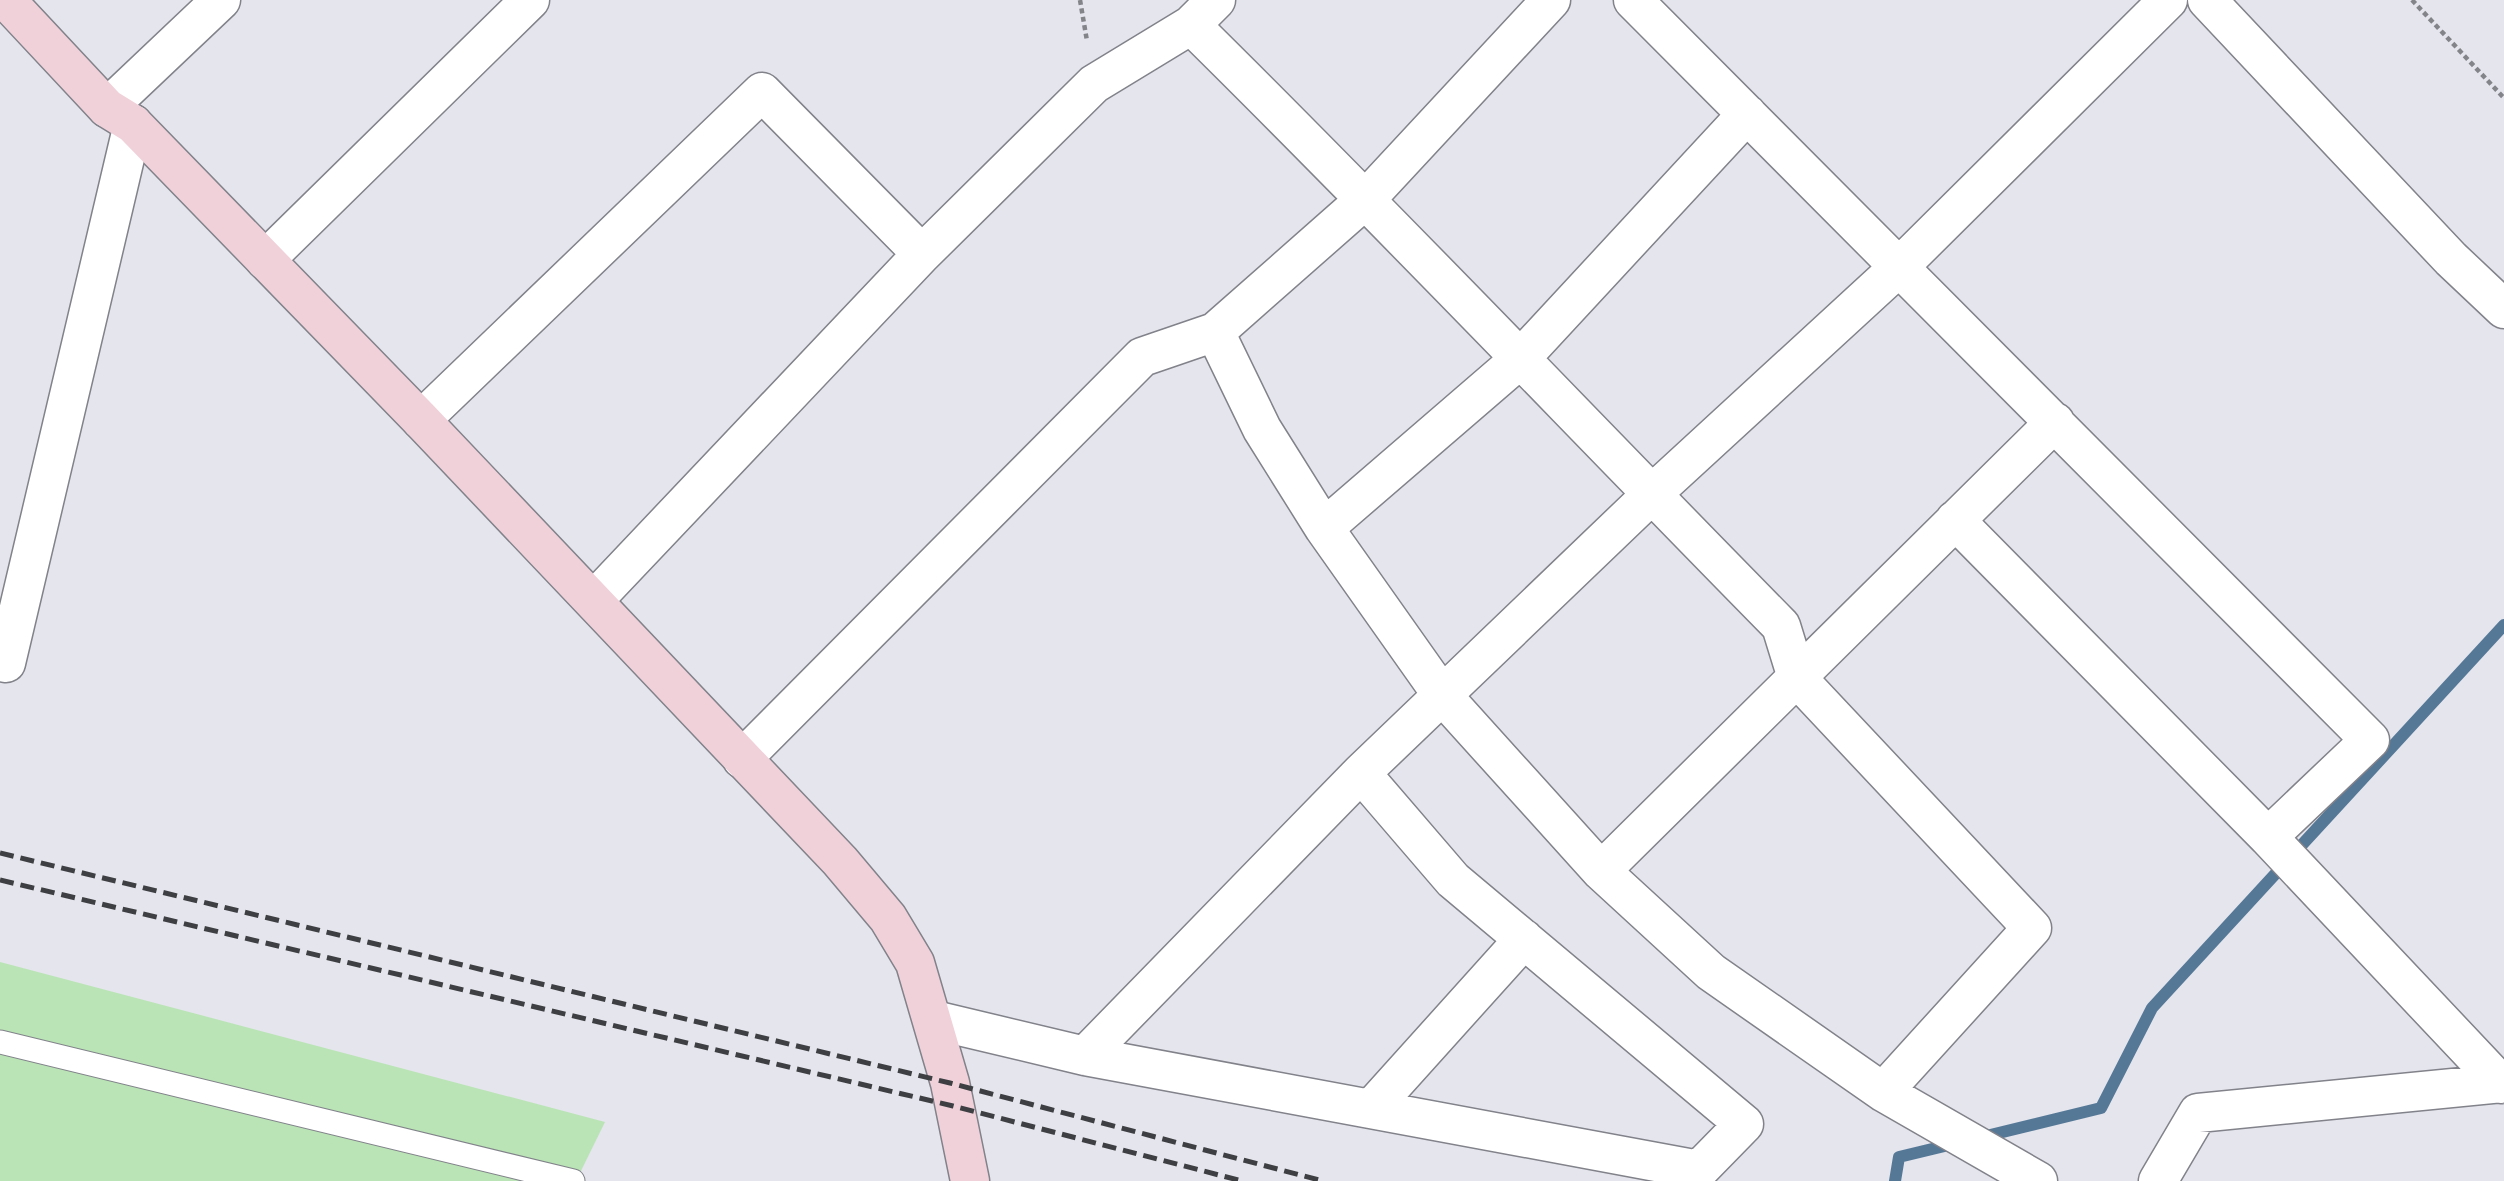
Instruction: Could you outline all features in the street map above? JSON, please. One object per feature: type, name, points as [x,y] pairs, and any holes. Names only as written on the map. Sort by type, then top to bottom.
[{"type":"street","points":[[6,0],[265,260],[594,600],[840,861],[888,918],[915,963],[934,1020],[970,1181]]},
{"type":"street","points":[[0,662],[6,663],[120,116],[220,0]]},
{"type":"street","points":[[265,260],[530,0]]},
{"type":"street","points":[[742,759],[1142,357],[1216,332],[1367,198],[1551,0]]},
{"type":"street","points":[[1633,0],[2370,740],[2268,837]]},
{"type":"street","points":[[1085,1056],[1361,773],[1652,494],[1898,268],[2168,0]]},
{"type":"street","points":[[2207,0],[2451,259],[2504,309]]},
{"type":"street","points":[[594,600],[922,254],[1094,84],[1204,13],[1367,198],[1781,626],[1797,678],[2032,928],[1883,1092]]},
{"type":"street","points":[[421,420],[762,92],[922,254]]},
{"type":"street","points":[[1324,528],[1520,359],[1747,114]]},
{"type":"street","points":[[1216,332],[1262,429],[1324,528],[1441,695],[1601,871],[1711,972],[1883,1092],[2038,1181]]},
{"type":"street","points":[[1601,871],[2055,422]]},
{"type":"street","points":[[1955,520],[2268,837],[2503,1084]]},
{"type":"street","points":[[934,1020],[1085,1056],[1699,1170],[1744,1124],[1453,880],[1361,773]]},
{"type":"street","points":[[1371,1109],[1524,939]]},
{"type":"street","points":[[2158,1181],[2198,1113],[2503,1084]]},
{"type":"lane","points":[[0,1042],[573,1181]]},
{"type":"path","points":[[2412,0],[2504,98]]},
{"type":"green space","points":[[0,962],[605,1122],[576,1181],[0,1181]]},
{"type":"waterway","points":[[1978,1138],[2101,1108],[2152,1008],[2504,625]]},
{"type":"waterway","points":[[1895,1181],[1899,1157],[1957,1143]]},
{"type":"railway","points":[[0,853],[950,1083],[1323,1181]]},
{"type":"railway","points":[[0,880],[953,1106],[1242,1181]]}]
